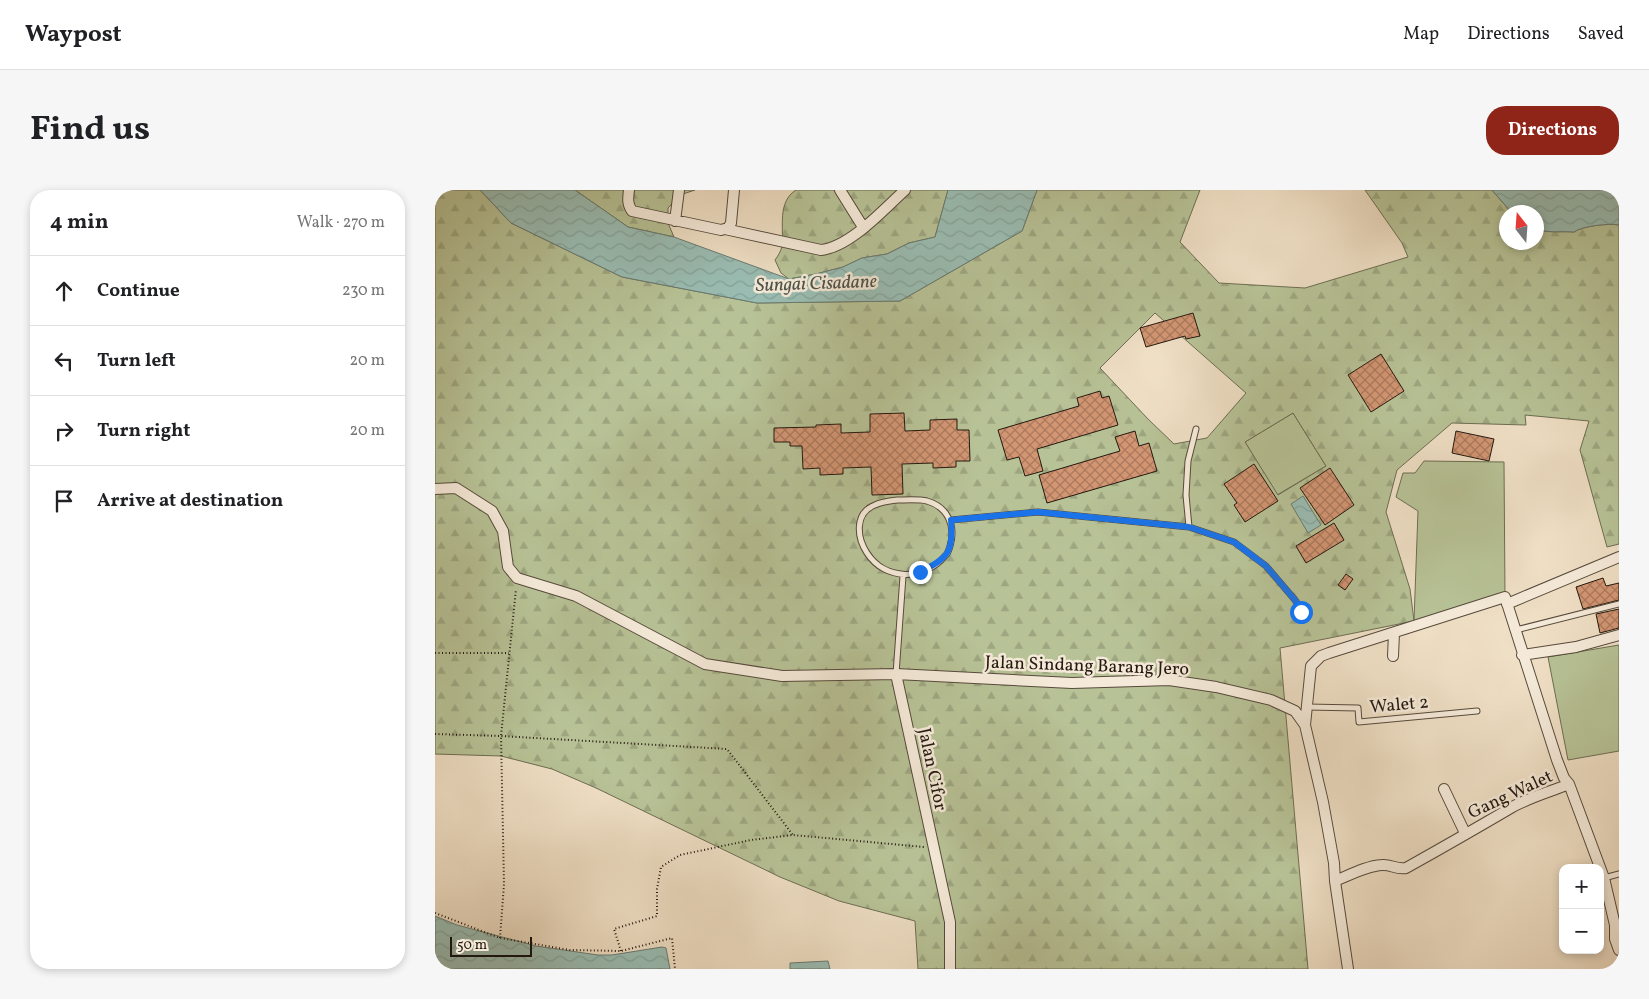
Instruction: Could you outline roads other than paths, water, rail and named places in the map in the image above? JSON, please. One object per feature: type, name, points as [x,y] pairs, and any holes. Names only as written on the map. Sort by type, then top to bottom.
[{"type":"street","points":[[629,190],[628,199],[632,211],[821,250],[834,248],[844,243],[904,190]]},
{"type":"street","points":[[675,221],[679,190]]},
{"type":"street","points":[[840,190],[863,227]]},
{"type":"street","points":[[725,229],[731,223],[736,191]]},
{"type":"street","name":"Jalan Sindang Barang Jero","points":[[435,489],[456,488],[492,511],[503,532],[508,566],[517,578],[577,596],[705,664],[782,676],[896,674],[1072,683],[1169,680],[1216,687],[1271,700],[1295,711],[1302,721]]},
{"type":"street","points":[[1507,604],[1619,557]]},
{"type":"street","points":[[1348,969],[1334,862],[1323,802],[1302,721],[1306,707],[1311,666],[1321,656],[1505,598],[1522,656],[1557,760],[1564,778],[1569,784],[1599,864]]},
{"type":"street","points":[[1393,656],[1394,633]]},
{"type":"street","points":[[1522,656],[1576,647],[1619,635]]},
{"type":"street","name":"Jalan Cifor","points":[[896,674],[950,922],[950,969]]},
{"type":"street","name":"Gang Walet","points":[[1335,881],[1383,864],[1395,869],[1405,868],[1510,808],[1569,784]]},
{"type":"street","points":[[1444,789],[1465,833]]},
{"type":"street","points":[[1604,878],[1616,911],[1615,939],[1619,950]]},
{"type":"lane","points":[[1189,527],[1186,495],[1188,462],[1196,430]]},
{"type":"lane","points":[[897,500],[927,501],[942,508],[951,520],[952,538],[947,555],[935,565],[920,572],[903,576],[887,570],[873,561],[863,547],[859,525],[862,515],[873,505],[897,500]]},
{"type":"lane","points":[[951,520],[1038,512],[1189,527],[1234,542],[1266,566],[1295,600],[1301,612]]},
{"type":"lane","name":"Jalan Cifor","points":[[896,674],[903,576]]},
{"type":"lane","points":[[1515,630],[1619,604]]},
{"type":"lane","name":"Walet 2","points":[[1306,707],[1358,708],[1359,722],[1477,711]]},
{"type":"lane","points":[[1604,878],[1619,874]]},
{"type":"water","name":"Sungai Cisadane","points":[[480,190],[575,190],[628,227],[674,237],[789,279],[843,267],[862,258],[887,254],[909,243],[935,237],[948,190],[1037,190],[1022,231],[900,301],[757,303],[622,277],[511,223]]},
{"type":"water","points":[[1492,190],[1619,190],[1619,225],[1609,224],[1583,228],[1574,232],[1544,231],[1544,205],[1505,205]]},
{"type":"water","points":[[1303,496],[1321,525],[1308,533],[1291,504]]},
{"type":"water","points":[[435,916],[457,925],[536,946],[598,955],[612,955],[662,947],[666,948],[670,969],[435,969]]},
{"type":"water","points":[[828,961],[830,969],[790,969],[790,963]]}]
